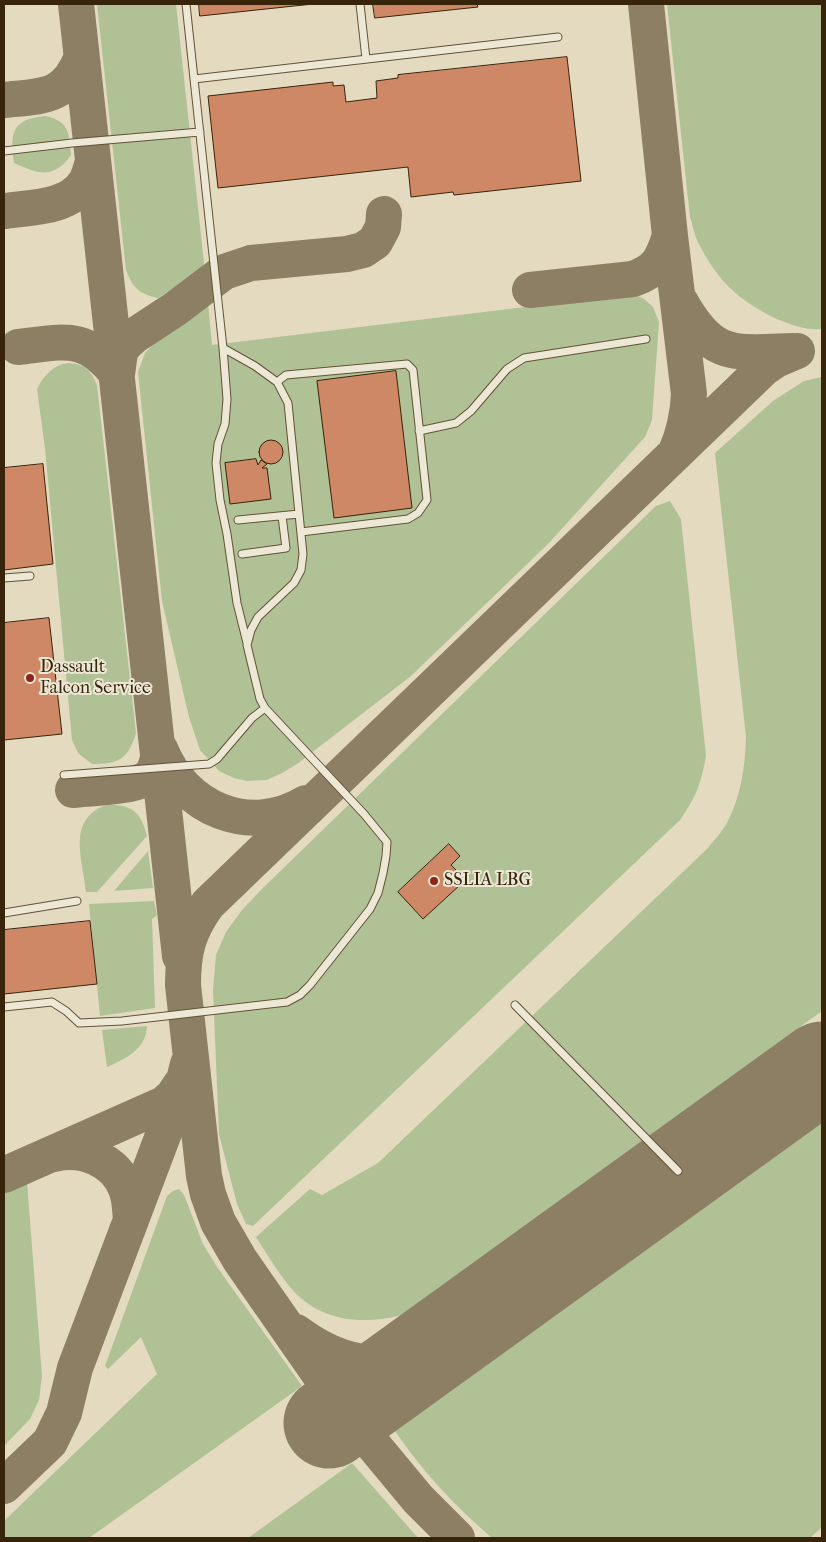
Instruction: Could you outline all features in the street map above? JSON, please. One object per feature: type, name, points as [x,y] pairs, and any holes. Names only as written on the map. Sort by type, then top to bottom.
[{"type":"lane","points":[[4,1007],[52,1002],[79,1023],[122,1021],[287,1002],[300,995],[310,985],[370,909],[378,894],[383,873],[386,842],[364,814],[265,708],[260,699],[237,602],[216,463],[218,444],[225,424],[227,399],[186,4]]},
{"type":"lane","points":[[360,4],[366,60]]},
{"type":"lane","points":[[194,79],[558,37]]},
{"type":"lane","points":[[4,151],[200,132]]},
{"type":"lane","points":[[419,431],[456,423],[471,411],[506,369],[524,358],[646,339]]},
{"type":"lane","points":[[222,348],[256,366],[277,382],[288,403],[303,554],[302,570],[294,583],[258,617],[251,630],[247,645]]},
{"type":"lane","points":[[277,382],[286,375],[407,364],[413,370],[426,500],[418,513],[408,519],[301,532]]},
{"type":"lane","points":[[238,520],[299,514]]},
{"type":"lane","points":[[242,554],[286,548],[282,516]]},
{"type":"lane","points":[[4,578],[30,576]]},
{"type":"lane","points":[[64,775],[209,764],[217,759],[252,718],[265,708]]},
{"type":"lane","points":[[4,913],[77,901]]},
{"type":"lane","points":[[515,1005],[678,1171]]},
{"type":"green space","points":[[97,4],[176,4],[204,263],[200,272],[158,298],[141,292],[134,286],[126,270]]},
{"type":"green space","points":[[667,4],[822,4],[822,329],[798,327],[772,317],[748,302],[721,278],[698,243],[690,217]]},
{"type":"green space","points":[[45,116],[53,118],[64,125],[70,141],[71,155],[58,168],[52,171],[38,172],[14,163],[13,136],[19,125],[25,121]]},
{"type":"green space","points":[[624,295],[638,296],[644,299],[653,307],[659,322],[652,420],[645,437],[549,543],[411,676],[297,764],[282,773],[267,780],[247,781],[234,778],[219,771],[200,750],[189,717],[162,601],[138,372],[145,353],[161,336],[208,304],[212,345]]},
{"type":"green space","points":[[69,363],[80,365],[87,369],[97,385],[136,733],[129,749],[121,759],[101,764],[92,764],[78,753],[72,740],[45,448],[37,389],[50,371]]},
{"type":"green space","points":[[822,377],[822,1011],[402,1315],[370,1320],[354,1320],[324,1312],[310,1305],[286,1282],[256,1237],[310,1189],[322,1195],[378,1163],[708,848],[727,823],[736,803],[741,782],[745,760],[746,737],[715,453],[773,401],[804,381]]},
{"type":"green space","points":[[670,501],[681,519],[706,756],[700,782],[690,804],[680,820],[253,1226],[246,1224],[237,1204],[219,1134],[213,990],[216,955],[226,932],[242,910],[264,887],[656,506]]},
{"type":"green space","points":[[106,805],[122,806],[134,811],[142,820],[147,836],[97,892],[86,892],[80,854],[81,830],[86,820],[94,812]]},
{"type":"green space","points":[[148,851],[153,888],[114,891]]},
{"type":"green space","points":[[154,901],[157,915],[152,919],[155,1008],[100,1016],[89,904]]},
{"type":"green space","points":[[147,1026],[146,1034],[139,1047],[121,1061],[107,1067],[102,1030]]},
{"type":"green space","points":[[822,1123],[822,1527],[810,1538],[492,1538],[440,1487],[416,1460],[395,1431]]},
{"type":"green space","points":[[27,1182],[42,1376],[39,1400],[30,1419],[4,1446],[4,1192]]},
{"type":"green space","points":[[179,1189],[184,1195],[203,1244],[217,1267],[302,1386],[89,1538],[4,1538],[4,1521],[157,1374],[141,1337],[108,1369],[105,1366],[167,1196]]},
{"type":"green space","points":[[352,1463],[418,1538],[248,1538]]},
{"type":"building","points":[[199,4],[313,4],[200,16]]},
{"type":"building","points":[[373,4],[477,4],[478,7],[375,18]]},
{"type":"building","points":[[567,57],[581,181],[454,195],[453,192],[411,197],[408,167],[218,188],[208,96],[333,82],[333,86],[344,85],[346,102],[377,98],[376,81],[398,78],[398,75]]},
{"type":"building","points":[[396,371],[412,508],[334,518],[317,381]]},
{"type":"building","points":[[271,440],[280,443],[283,452],[280,461],[271,464],[262,461],[259,452],[262,443]]},
{"type":"building","points":[[256,459],[258,465],[261,460],[267,464],[262,468],[267,468],[271,499],[230,504],[225,463]]},
{"type":"building","points":[[43,464],[53,564],[4,570],[4,468]]},
{"type":"building","name":"Dassault Falcon Service","points":[[49,618],[62,734],[4,740],[4,623]]},
{"type":"building","name":"SSLIA LBG","points":[[449,844],[460,856],[451,865],[460,874],[455,879],[460,885],[423,919],[398,892]]},
{"type":"building","points":[[90,921],[97,984],[4,994],[4,930]]},
{"type":"taxiway","points":[[76,4],[180,956]]},
{"type":"taxiway","points":[[646,4],[670,236],[689,394],[685,425],[675,454]]},
{"type":"taxiway","points":[[4,100],[29,98],[50,93],[67,82],[75,72],[81,59]]},
{"type":"taxiway","points":[[6,211],[49,205],[69,197],[85,183],[93,161]]},
{"type":"taxiway","points":[[117,374],[120,352],[125,344],[224,272],[251,263],[347,254],[363,250],[375,242],[383,227],[384,214]]},
{"type":"taxiway","points":[[530,290],[633,279],[641,276],[654,268],[658,263],[670,236]]},
{"type":"taxiway","points":[[680,301],[703,334],[714,343],[739,351],[793,351]]},
{"type":"taxiway","points":[[18,347],[48,343],[73,343],[84,346],[94,352],[117,374]]},
{"type":"taxiway","points":[[457,1538],[418,1499],[345,1411],[240,1260],[218,1222],[204,1176],[183,985],[184,962],[188,942],[196,923],[208,904],[764,368],[776,360],[797,351]]},
{"type":"taxiway","points":[[160,749],[171,770],[185,788],[202,801],[221,811],[241,817],[263,817],[284,813],[306,803]]},
{"type":"taxiway","points":[[73,790],[125,785],[144,780],[154,771],[159,754]]},
{"type":"taxiway","points":[[4,1486],[50,1442],[64,1413],[75,1368],[184,1080],[188,1064]]},
{"type":"taxiway","points":[[4,1175],[164,1104],[173,1096],[181,1084]]},
{"type":"taxiway","points":[[54,1154],[76,1152],[97,1158],[106,1163],[121,1179],[130,1204],[131,1220]]},
{"type":"taxiway","points":[[296,1332],[326,1351],[357,1361],[389,1362],[424,1354]]},
{"type":"runway","points":[[329,1423],[822,1067]]},
{"type":"place","name":"Dassault Falcon Service","points":[[30,678]]},
{"type":"place","name":"SSLIA LBG","points":[[434,881]]}]
